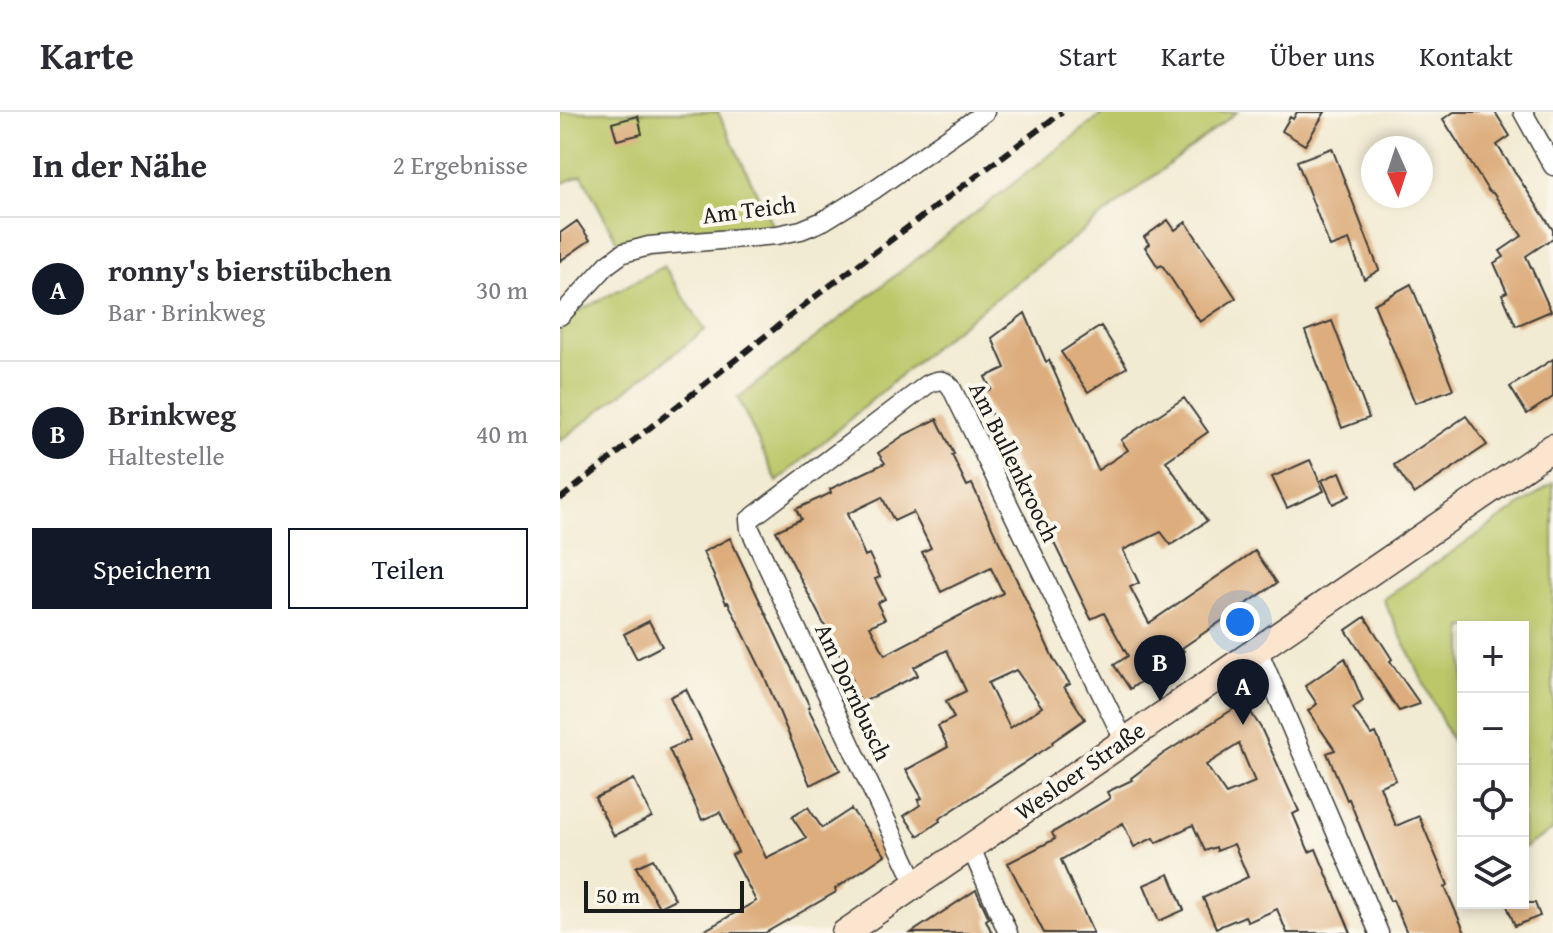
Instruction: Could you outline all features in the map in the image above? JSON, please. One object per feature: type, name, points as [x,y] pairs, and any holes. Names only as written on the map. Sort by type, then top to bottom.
[{"type":"street","name":"Am Teich","points":[[560,316],[608,264],[623,253],[649,246],[777,235],[801,230],[823,221],[875,189],[985,112]]},
{"type":"street","points":[[1523,112],[1553,166]]},
{"type":"street","name":"Am Bullenkrooch","points":[[749,520],[928,384],[939,380],[947,382],[1124,740]]},
{"type":"street","name":"Wesloer Straße","points":[[845,933],[1553,447]]},
{"type":"street","name":"Am Dornbusch","points":[[749,520],[750,529],[916,884]]},
{"type":"street","points":[[1258,650],[1379,933]]},
{"type":"street","points":[[971,848],[1008,933]]},
{"type":"green space","points":[[560,112],[718,112],[777,235],[623,253],[582,175],[560,184]]},
{"type":"green space","points":[[1105,112],[1237,112],[938,343],[777,482],[738,398]]},
{"type":"green space","points":[[664,266],[705,330],[560,441],[560,321]]},
{"type":"green space","points":[[1553,483],[1553,830],[1529,844],[1529,621],[1457,621],[1457,752],[1383,599]]},
{"type":"building","points":[[1297,112],[1325,112],[1305,145],[1282,131]]},
{"type":"building","points":[[1454,112],[1495,112],[1510,136],[1497,145],[1553,230],[1553,238],[1526,256],[1551,311],[1516,326],[1502,294],[1507,292],[1494,263],[1504,257],[1500,251],[1522,236],[1493,193],[1489,192],[1443,119]]},
{"type":"building","points":[[638,116],[642,134],[617,140],[612,123]]},
{"type":"building","points":[[1332,148],[1379,270],[1364,279],[1349,240],[1330,247],[1297,161]]},
{"type":"building","points":[[1168,220],[1175,230],[1186,222],[1236,298],[1200,322],[1162,265],[1158,267],[1145,247],[1149,244],[1144,237]]},
{"type":"building","points":[[577,221],[590,240],[560,261],[560,233]]},
{"type":"building","points":[[1411,284],[1453,389],[1415,403],[1374,304]]},
{"type":"building","points":[[1025,313],[1098,470],[1128,450],[1121,440],[1184,398],[1208,432],[1166,461],[1207,521],[1171,545],[1161,532],[1123,550],[1139,583],[1130,587],[1149,623],[1255,551],[1277,583],[1182,648],[1184,651],[1130,689],[1114,665],[1128,656],[1104,613],[1091,619],[981,393],[991,389],[985,377],[1005,368],[992,338]]},
{"type":"building","points":[[1332,321],[1369,418],[1342,428],[1305,331]]},
{"type":"building","points":[[1101,326],[1127,367],[1088,392],[1061,352]]},
{"type":"building","points":[[1553,359],[1553,397],[1527,414],[1510,387]]},
{"type":"building","points":[[1466,416],[1487,445],[1414,494],[1394,465]]},
{"type":"building","points":[[937,419],[967,486],[972,484],[1054,660],[1070,684],[1064,687],[1085,719],[918,836],[904,816],[920,805],[918,800],[922,798],[906,770],[948,747],[938,726],[954,718],[946,701],[966,691],[947,650],[914,667],[918,675],[861,703],[852,679],[776,531],[801,519],[796,509],[885,463],[878,453],[904,435]],"holes":[[[882,497],[894,521],[913,512],[931,548],[922,552],[941,592],[991,568],[1003,593],[885,655],[870,626],[885,619],[877,603],[885,599],[875,579],[880,577],[869,554],[865,556],[847,514]],[[1016,670],[1042,707],[1010,728],[988,683]]]},
{"type":"building","points":[[1310,460],[1324,491],[1287,508],[1272,477]]},
{"type":"building","points":[[1340,472],[1350,496],[1333,504],[1322,480]]},
{"type":"building","points":[[730,538],[840,770],[810,785],[763,673],[703,552]]},
{"type":"building","points":[[1365,617],[1420,704],[1399,711],[1346,630]]},
{"type":"building","points":[[649,621],[662,646],[637,659],[624,634]]},
{"type":"building","points":[[1345,658],[1363,701],[1353,708],[1371,735],[1376,733],[1396,780],[1380,786],[1396,826],[1419,816],[1465,933],[1407,933],[1393,900],[1390,901],[1327,753],[1335,750],[1308,711],[1317,704],[1305,686]]},
{"type":"building","points":[[686,689],[766,858],[806,838],[792,817],[808,807],[822,828],[851,809],[885,855],[835,889],[836,892],[765,933],[700,933],[756,901],[732,855],[738,852],[720,812],[702,820],[669,749],[690,740],[670,697]]},
{"type":"building","points":[[1238,706],[1242,711],[1248,708],[1261,728],[1299,811],[1293,814],[1309,852],[1316,849],[1351,933],[1287,933],[1277,909],[1248,922],[1245,916],[1216,928],[1203,898],[1248,877],[1234,844],[1217,851],[1216,847],[1205,851],[1193,825],[1156,843],[1153,838],[1134,847],[1123,823],[1061,860],[1093,933],[1044,933],[1008,863],[1055,839],[1052,833],[1110,798],[1107,792],[1132,780],[1163,754]],"holes":[[[1239,744],[1255,782],[1226,794],[1206,765]]]},
{"type":"building","points":[[634,779],[652,817],[614,836],[595,798]]},
{"type":"building","points":[[653,859],[675,899],[659,907],[636,867]]},
{"type":"building","points":[[1169,874],[1184,910],[1159,921],[1144,885]]},
{"type":"building","points":[[976,890],[989,918],[986,920],[992,933],[911,933]]},
{"type":"building","points":[[1529,903],[1535,903],[1540,916],[1515,926],[1508,909],[1529,909]]},
{"type":"railway","points":[[560,499],[812,299],[1062,112]]},
{"type":"place","name":"Brinkweg","points":[[1160,701]]},
{"type":"place","name":"ronny's bierstübchen","points":[[1243,725]]}]
